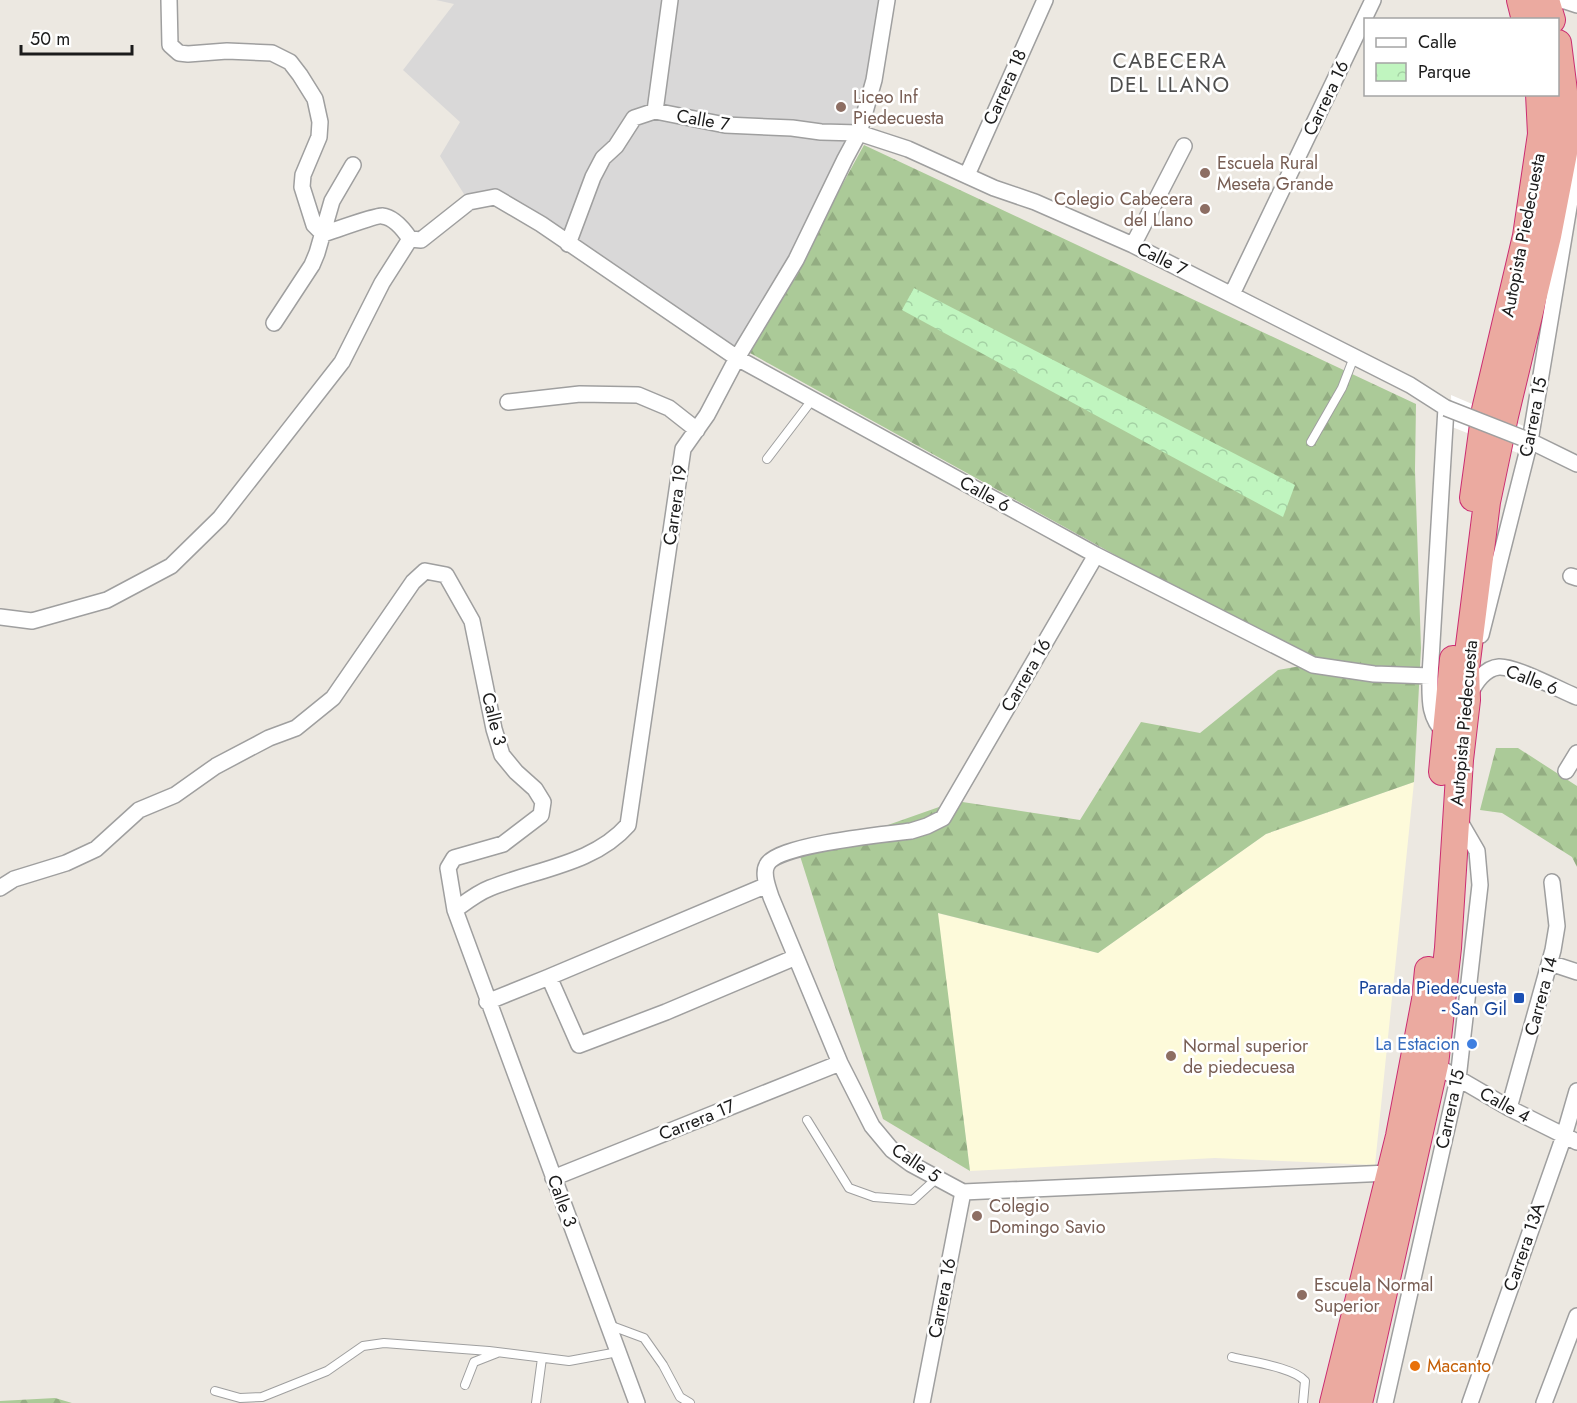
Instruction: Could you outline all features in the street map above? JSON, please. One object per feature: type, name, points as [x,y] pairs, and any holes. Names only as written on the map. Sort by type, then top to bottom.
[{"type":"highway","points":[[1520,0],[1524,18]]},
{"type":"highway","points":[[1546,0],[1551,18]]},
{"type":"highway","name":"Autopista Piedecuesta","points":[[1359,1403],[1435,1065],[1448,948],[1460,760],[1467,700],[1466,669],[1487,502],[1548,236],[1564,153],[1564,91],[1559,57]]},
{"type":"highway","name":"Autopista Piedecuesta","points":[[1333,1403],[1399,1136],[1425,1000],[1433,929],[1445,733],[1482,428],[1526,236],[1540,145],[1539,96]]},
{"type":"street","points":[[168,0],[170,45],[179,53],[200,54],[227,51],[272,53],[290,62],[300,75],[315,99],[320,122],[319,137],[303,175],[302,187],[314,225],[323,234]]},
{"type":"street","points":[[323,234],[380,215],[403,229],[410,239],[421,240],[469,202],[495,197],[541,224],[568,244],[593,177],[603,158],[616,146],[634,118],[655,111],[670,0]]},
{"type":"street","name":"Carrera 19","points":[[455,910],[489,888],[576,859],[603,847],[628,825],[683,449],[707,415],[737,358],[796,260],[860,133],[874,80],[887,0]]},
{"type":"street","name":"Carrera 18","points":[[967,175],[1044,0]]},
{"type":"street","name":"Carrera 16","points":[[1364,18],[1373,0]]},
{"type":"street","points":[[1546,0],[1565,1],[1577,5]]},
{"type":"street","name":"Carrera 16","points":[[1232,294],[1364,19]]},
{"type":"street","name":"Calle 7","points":[[655,111],[725,125],[860,133],[908,148],[1133,245],[1410,385],[1446,408],[1530,441],[1577,464]]},
{"type":"street","points":[[1133,245],[1184,146]]},
{"type":"street","name":"Carrera 15","points":[[1466,669],[1476,652],[1530,441],[1572,228],[1577,159]]},
{"type":"street","points":[[274,323],[312,265],[332,201],[353,165]]},
{"type":"street","points":[[0,617],[32,621],[107,600],[171,566],[220,518],[342,362],[382,283],[410,239]]},
{"type":"street","name":"Calle 6","points":[[568,244],[737,358],[1096,555],[1312,665],[1374,674],[1430,676]]},
{"type":"street","points":[[508,402],[580,394],[638,395],[669,408],[697,430]]},
{"type":"street","points":[[1445,733],[1436,724],[1431,707],[1430,676],[1446,408]]},
{"type":"street","name":"Carrera 16","points":[[767,885],[765,866],[780,854],[820,844],[911,831],[943,818],[1096,555]]},
{"type":"street","name":"Calle 3","points":[[0,888],[14,879],[66,863],[96,849],[139,810],[175,795],[216,766],[269,738],[296,728],[333,698],[413,582],[425,571],[446,575],[472,621],[494,729],[502,755],[535,789],[543,802],[541,815],[503,844],[454,858],[448,868],[455,910],[487,1002],[637,1403]]},
{"type":"street","name":"Calle 6","points":[[1467,700],[1476,682],[1489,670],[1497,667],[1506,667],[1577,697]]},
{"type":"street","points":[[1566,771],[1577,753]]},
{"type":"street","name":"Carrera 15","points":[[1385,1403],[1458,1079],[1480,885],[1477,851],[1457,816]]},
{"type":"street","name":"Carrera 14","points":[[1509,1108],[1550,963],[1557,926],[1552,882]]},
{"type":"street","points":[[487,1002],[767,885]]},
{"type":"street","name":"Calle 5","points":[[767,885],[840,1063],[872,1126],[892,1150],[910,1164],[963,1192],[1389,1173]]},
{"type":"street","points":[[549,977],[579,1045],[666,1012],[796,957]]},
{"type":"street","points":[[1550,963],[1577,972]]},
{"type":"street","name":"Carrera 17","points":[[553,1178],[840,1063]]},
{"type":"street","name":"Calle 4","points":[[1435,1065],[1509,1108],[1570,1139]]},
{"type":"street","name":"Carrera 13A","points":[[1470,1403],[1570,1139],[1577,1091]]},
{"type":"street","name":"Carrera 16","points":[[922,1403],[963,1192]]},
{"type":"street","points":[[1544,1403],[1577,1316]]},
{"type":"lane","points":[[1311,442],[1342,388],[1354,357]]},
{"type":"lane","points":[[767,459],[812,400]]},
{"type":"lane","points":[[807,1120],[849,1188],[874,1197],[913,1200],[936,1179]]},
{"type":"lane","points":[[608,1324],[644,1338],[681,1397],[690,1403]]},
{"type":"lane","points":[[215,1391],[240,1398],[262,1397],[327,1371],[363,1346],[384,1343],[498,1352],[570,1361],[618,1352]]},
{"type":"lane","points":[[465,1385],[474,1362],[498,1352]]},
{"type":"lane","points":[[1232,1357],[1292,1372],[1301,1377],[1305,1381],[1303,1403]]},
{"type":"lane","points":[[536,1403],[542,1358]]},
{"type":"shaded area","points":[[436,0],[887,0],[859,133],[737,358],[495,197],[469,202],[440,156],[460,122],[403,70],[454,4]]},
{"type":"shaded area","name":"Normal superior de piedecuesa","points":[[1414,782],[1375,1165],[1215,1158],[970,1171],[937,913],[1098,953],[1266,834]]},
{"type":"green space","points":[[864,145],[1416,404],[1415,470],[1421,648],[1414,782],[1266,834],[1098,953],[938,913],[970,1171],[883,1119],[800,856],[956,801],[1080,820],[1141,722],[1200,733],[1278,670],[1312,664],[750,353]]},
{"type":"green space","points":[[914,288],[1295,485],[1283,517],[902,310]]},
{"type":"green space","points":[[1496,748],[1518,748],[1577,786],[1577,867],[1572,857],[1502,813],[1480,810]]},
{"type":"green space","points":[[55,1398],[72,1403],[0,1403],[0,1401]]},
{"type":"pier","points":[[1451,395],[1526,427],[1518,453],[1452,427]]},
{"type":"place","name":"Liceo Inf Piedecuesta","points":[[841,107]]},
{"type":"place","name":"Escuela Rural Meseta Grande","points":[[1205,173]]},
{"type":"place","name":"Colegio Cabecera del Llano","points":[[1205,209]]},
{"type":"place","name":"Parada Piedecuesta - San Gil","points":[[1519,998]]},
{"type":"place","name":"La Estacion","points":[[1472,1044]]},
{"type":"place","name":"Normal superior de piedecuesa","points":[[1171,1056]]},
{"type":"place","name":"Colegio Domingo Savio","points":[[977,1216]]},
{"type":"place","name":"Escuela Normal Superior","points":[[1302,1295]]},
{"type":"place","name":"Macanto","points":[[1415,1366]]},
{"type":"district","name":"CABECERA DEL LLANO","points":[[1170,73]]}]
